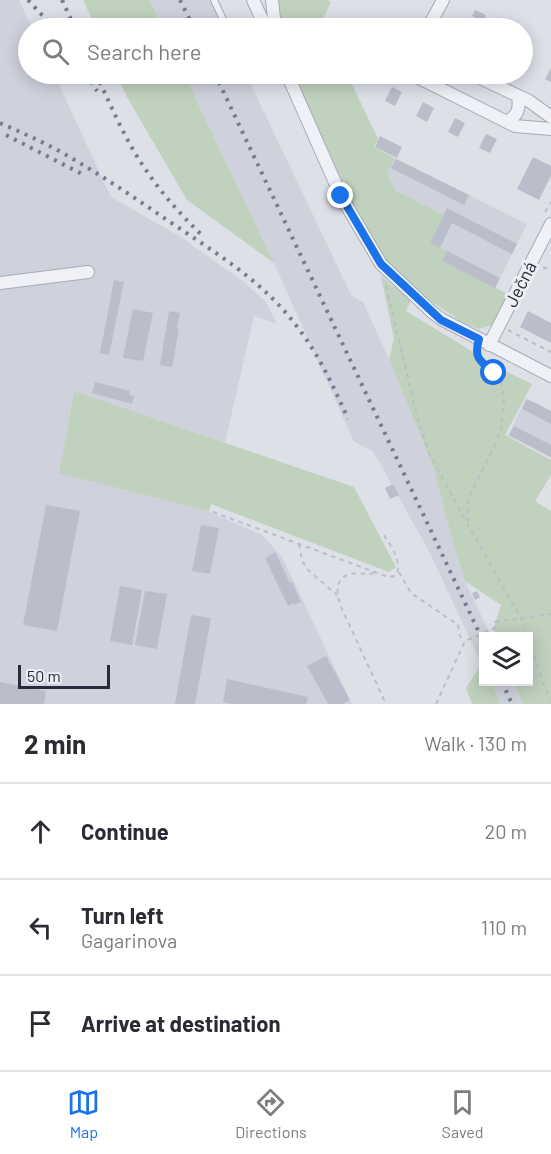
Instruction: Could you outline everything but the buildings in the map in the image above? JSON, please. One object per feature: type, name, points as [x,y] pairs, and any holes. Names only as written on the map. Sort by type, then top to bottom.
[{"type":"street","points":[[253,0],[261,18]]},
{"type":"street","points":[[272,0],[274,18]]},
{"type":"street","points":[[433,18],[443,0]]},
{"type":"street","points":[[291,84],[341,196],[381,264],[436,316],[551,376]]},
{"type":"street","points":[[431,84],[515,126],[551,129]]},
{"type":"street","points":[[493,84],[529,101],[551,117]]},
{"type":"street","points":[[507,122],[518,112],[520,106],[518,96]]},
{"type":"street","name":"Ječná","points":[[484,342],[551,224]]},
{"type":"street","points":[[0,283],[88,272]]},
{"type":"lane","points":[[214,0],[222,18]]},
{"type":"path","points":[[381,264],[417,416],[429,453],[522,618],[526,632]]},
{"type":"path","points":[[540,265],[551,271]]},
{"type":"path","points":[[508,330],[551,352]]},
{"type":"path","points":[[468,525],[467,504],[496,443],[501,429],[504,405],[500,380],[479,360],[476,354],[484,342]]},
{"type":"path","points":[[213,512],[388,577],[395,576],[399,566],[384,536]]},
{"type":"path","points":[[299,543],[305,566],[337,595]]},
{"type":"path","points":[[398,571],[411,593],[458,625],[460,636],[465,640]]},
{"type":"path","points":[[377,573],[350,574],[341,579],[337,587],[337,595],[386,704]]},
{"type":"path","points":[[436,704],[465,640],[495,628],[495,622],[551,614]]},
{"type":"path","points":[[533,653],[551,699]]},
{"type":"shaded area","points":[[0,0],[19,0],[27,18],[18,18],[18,84],[59,84],[111,197],[181,237],[244,282],[266,302],[277,324],[254,316],[225,443],[74,391],[59,472],[203,509],[262,535],[282,557],[352,704],[0,704]]},
{"type":"shaded area","points":[[150,0],[212,0],[220,18],[158,18]]},
{"type":"shaded area","points":[[189,84],[251,84],[351,295],[363,302],[433,467],[465,581],[489,632],[479,632],[479,658],[430,553],[373,451],[354,442],[274,263]]},
{"type":"shaded area","points":[[395,158],[527,224],[495,288],[442,261],[430,243],[444,215],[395,190],[387,173]]},
{"type":"shaded area","points":[[526,398],[551,411],[551,458],[508,436]]},
{"type":"shaded area","points":[[493,686],[514,686],[523,704],[501,704]]},
{"type":"green space","points":[[83,0],[150,0],[158,18],[91,18]]},
{"type":"green space","points":[[279,0],[327,0],[331,2],[323,18],[281,18]]},
{"type":"green space","points":[[121,84],[189,84],[274,263],[187,200]]},
{"type":"green space","points":[[298,84],[352,84],[378,139],[374,147],[395,158],[387,173],[395,190],[444,215],[430,243],[447,251],[442,261],[508,294],[492,325],[479,329],[462,322],[428,299],[385,261],[354,207]]},
{"type":"green space","points":[[381,276],[411,300],[406,311],[470,350],[482,360],[532,384],[505,435],[551,460],[551,475],[535,501],[551,511],[551,704],[523,704],[515,686],[533,686],[533,632],[495,632],[494,627],[501,605],[465,581],[433,467],[389,359],[394,339]]},
{"type":"green space","points":[[74,391],[354,487],[396,567],[389,572],[211,504],[209,511],[59,473]]},
{"type":"green space","points":[[479,668],[479,686],[493,686],[501,704],[472,704],[466,688]]},
{"type":"railway","points":[[28,0],[45,18]]},
{"type":"railway","points":[[62,0],[70,18]]},
{"type":"railway","points":[[180,0],[189,18]]},
{"type":"railway","points":[[92,84],[97,91]]},
{"type":"railway","points":[[101,84],[142,165],[171,203],[204,237]]},
{"type":"railway","points":[[220,84],[479,632]]},
{"type":"railway","points":[[0,123],[55,149],[100,175],[255,282],[282,309],[311,346],[348,419]]},
{"type":"railway","points":[[6,135],[84,175]]},
{"type":"railway","points":[[504,686],[512,704]]},
{"type":"route","points":[[341,196],[381,264],[441,320],[479,339],[476,354],[479,360],[494,373]]}]
